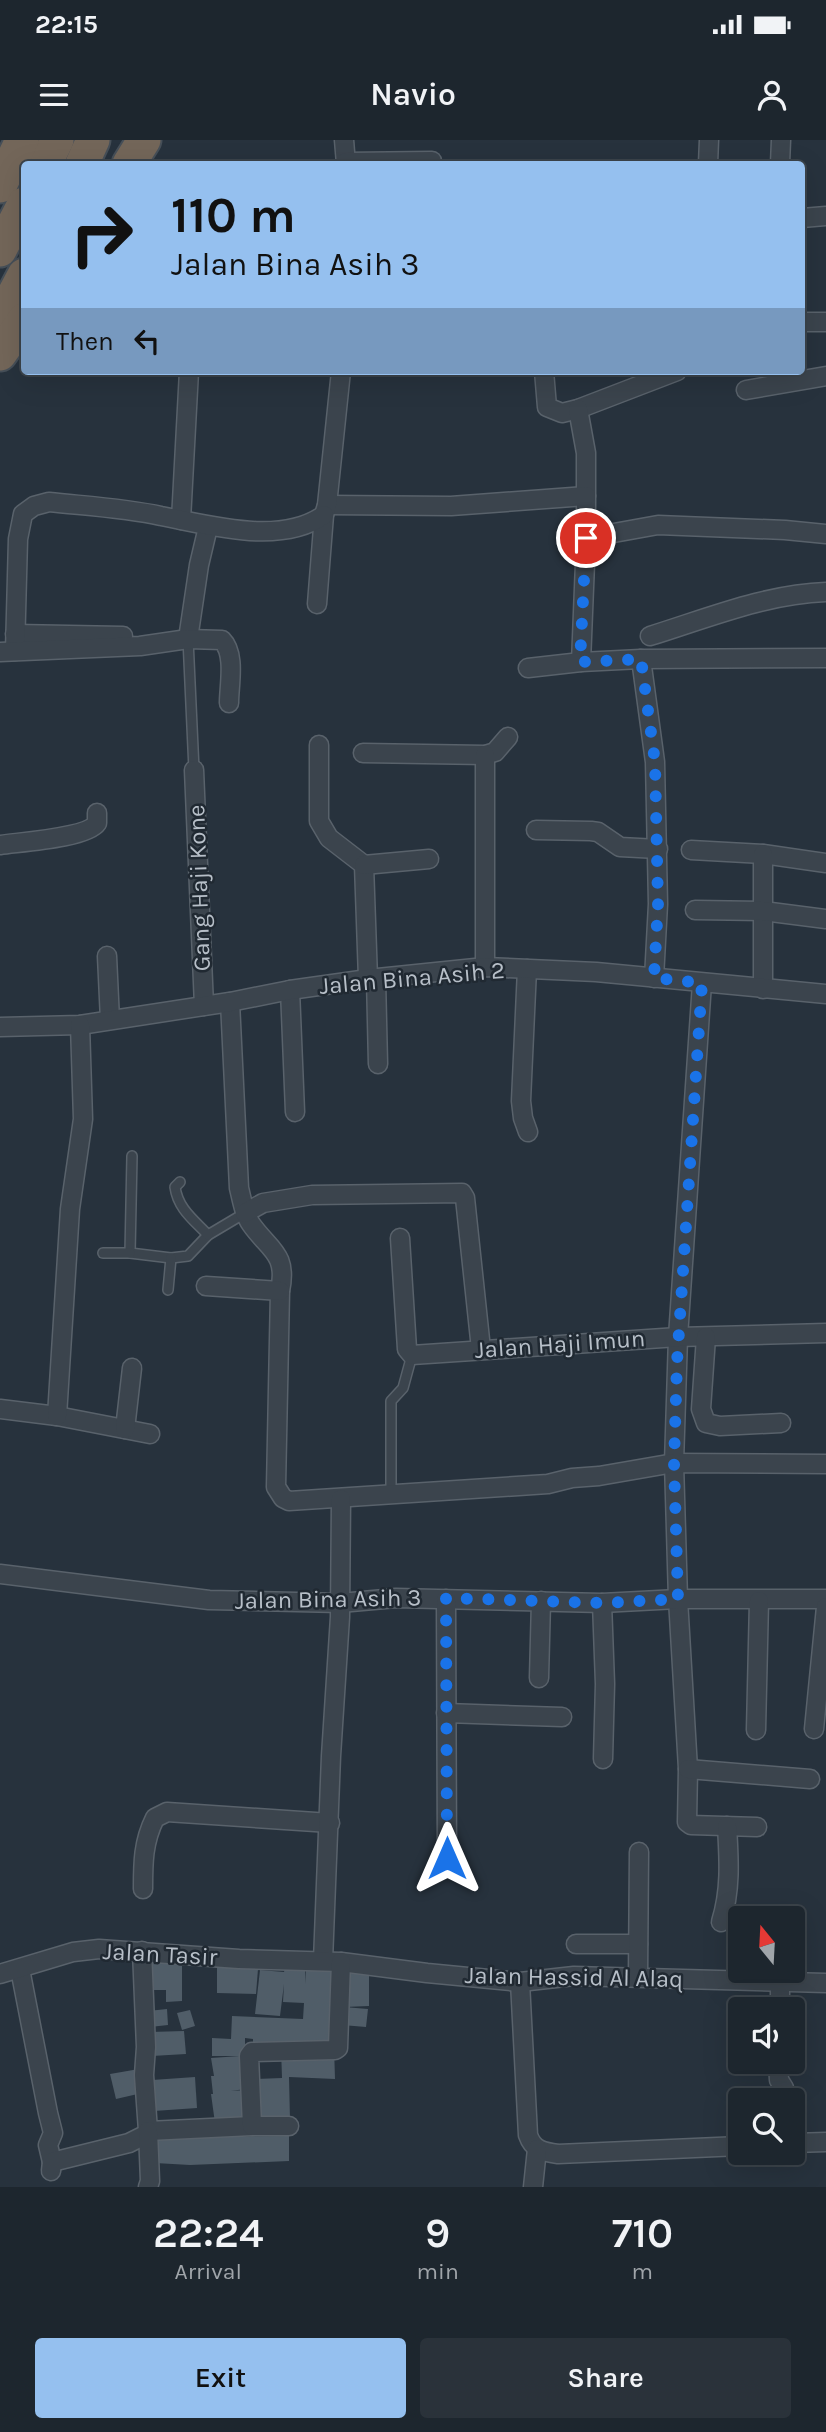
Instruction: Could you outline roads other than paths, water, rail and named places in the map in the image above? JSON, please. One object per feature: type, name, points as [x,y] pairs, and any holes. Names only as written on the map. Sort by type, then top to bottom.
[{"type":"highway","points":[[0,186],[22,140]]},
{"type":"highway","points":[[46,161],[57,140]]},
{"type":"highway","points":[[83,161],[93,140]]},
{"type":"highway","points":[[131,161],[144,140]]},
{"type":"highway","points":[[0,250],[21,210]]},
{"type":"highway","points":[[0,320],[21,281]]},
{"type":"highway","points":[[0,354],[21,324]]},
{"type":"street","points":[[344,140],[346,161]]},
{"type":"street","points":[[708,161],[709,140]]},
{"type":"street","points":[[780,161],[781,140]]},
{"type":"street","points":[[805,218],[826,216]]},
{"type":"street","points":[[805,322],[826,322]]},
{"type":"street","points":[[181,520],[189,375]]},
{"type":"street","points":[[317,604],[341,375]]},
{"type":"street","points":[[544,375],[547,407],[562,413],[667,375]]},
{"type":"street","points":[[746,390],[826,376]]},
{"type":"street","points":[[578,409],[586,453],[586,538],[580,662]]},
{"type":"street","points":[[10,646],[18,539],[23,514],[34,506],[49,502],[160,515],[208,527],[278,530],[300,527],[326,510],[451,506],[586,496]]},
{"type":"street","points":[[586,538],[658,525],[826,534]]},
{"type":"street","points":[[188,639],[199,565],[208,527]]},
{"type":"street","points":[[650,636],[757,602],[808,592],[826,592]]},
{"type":"street","points":[[10,646],[167,636]]},
{"type":"street","points":[[10,646],[140,646],[188,639],[222,640],[230,659],[229,703]]},
{"type":"street","points":[[528,668],[641,659],[826,658]]},
{"type":"street","points":[[641,659],[655,762],[657,849],[654,978]]},
{"type":"street","points":[[363,753],[485,755],[495,752],[508,737]]},
{"type":"street","points":[[319,745],[319,821],[329,838],[363,865],[429,859]]},
{"type":"street","points":[[485,755],[485,967]]},
{"type":"street","name":"Gang Haji Kone","points":[[194,770],[204,1006]]},
{"type":"street","points":[[0,845],[90,830],[97,823],[97,813]]},
{"type":"street","points":[[536,830],[592,831],[598,832],[620,847],[657,849]]},
{"type":"street","points":[[691,850],[763,854],[826,863]]},
{"type":"street","points":[[763,854],[763,989]]},
{"type":"street","points":[[363,865],[378,1065]]},
{"type":"street","points":[[695,910],[763,911],[826,919]]},
{"type":"street","points":[[107,956],[110,1020]]},
{"type":"street","name":"Jalan Bina Asih 2","points":[[0,1027],[80,1026],[230,1002],[290,989],[485,967],[654,978],[826,994]]},
{"type":"street","points":[[527,969],[522,1101],[523,1118],[528,1132]]},
{"type":"street","points":[[702,983],[678,1337],[674,1463],[678,1599],[688,1769],[687,1822],[691,1825],[757,1827]]},
{"type":"street","points":[[290,989],[295,1112]]},
{"type":"street","points":[[230,1002],[239,1188],[245,1213],[252,1226],[274,1249],[282,1278],[276,1487],[282,1498],[289,1501],[341,1499],[391,1493],[548,1484],[674,1463],[826,1464]]},
{"type":"street","points":[[57,1416],[70,1209],[83,1119],[80,1026]]},
{"type":"street","points":[[245,1213],[263,1203],[312,1195],[462,1193],[465,1198],[481,1349]]},
{"type":"street","points":[[400,1238],[407,1349],[412,1355]]},
{"type":"street","points":[[206,1286],[280,1291]]},
{"type":"street","name":"Jalan Haji Imun","points":[[412,1355],[678,1337],[826,1333]]},
{"type":"street","points":[[706,1338],[701,1409],[706,1423],[720,1426],[781,1423]]},
{"type":"street","points":[[125,1429],[132,1368]]},
{"type":"street","points":[[0,1409],[57,1416],[150,1434]]},
{"type":"street","points":[[252,2126],[250,2053],[338,2048],[332,1962],[330,1823],[340,1603],[341,1499]]},
{"type":"street","name":"Jalan Bina Asih 3","points":[[0,1574],[187,1598],[340,1603],[396,1598],[602,1603],[678,1599],[826,1599]]},
{"type":"street","points":[[446,1598],[447,1858]]},
{"type":"street","points":[[539,1678],[541,1601]]},
{"type":"street","points":[[756,1730],[759,1601]]},
{"type":"street","points":[[602,1603],[605,1684],[603,1759]]},
{"type":"street","points":[[814,1729],[826,1607]]},
{"type":"street","points":[[446,1713],[562,1717]]},
{"type":"street","points":[[688,1769],[810,1779]]},
{"type":"street","points":[[143,1889],[146,1839],[155,1818],[167,1812],[330,1823]]},
{"type":"street","points":[[721,1922],[727,1904],[730,1870],[727,1826]]},
{"type":"street","points":[[638,1976],[639,1852]]},
{"type":"street","points":[[576,1944],[638,1944]]},
{"type":"street","name":"Jalan Tasir","points":[[0,1974],[73,1952],[99,1949],[127,1953],[142,1951],[239,1959],[332,1962]]},
{"type":"street","points":[[142,1951],[144,2075],[150,2181],[148,2187]]},
{"type":"street","name":"Jalan Hassid Al Alaq","points":[[332,1962],[520,1982],[574,1976],[728,1979]]},
{"type":"street","points":[[20,1969],[53,2133],[48,2145],[51,2168],[129,2143],[148,2132],[289,2126]]},
{"type":"street","points":[[520,1982],[528,2135],[531,2145],[558,2154],[728,2147]]},
{"type":"street","name":"Jalan Hassid Al Alaq","points":[[805,1982],[826,1983]]},
{"type":"street","points":[[805,2143],[826,2142]]},
{"type":"street","points":[[533,2187],[537,2149]]},
{"type":"lane","points":[[188,639],[194,770]]},
{"type":"lane","points":[[130,1254],[132,1156]]},
{"type":"lane","points":[[180,1182],[175,1187],[177,1200],[184,1213],[208,1235]]},
{"type":"lane","points":[[103,1253],[171,1258],[188,1256],[208,1235],[245,1213]]},
{"type":"lane","points":[[168,1290],[171,1258]]},
{"type":"lane","points":[[391,1493],[391,1401],[403,1388],[412,1355]]}]
